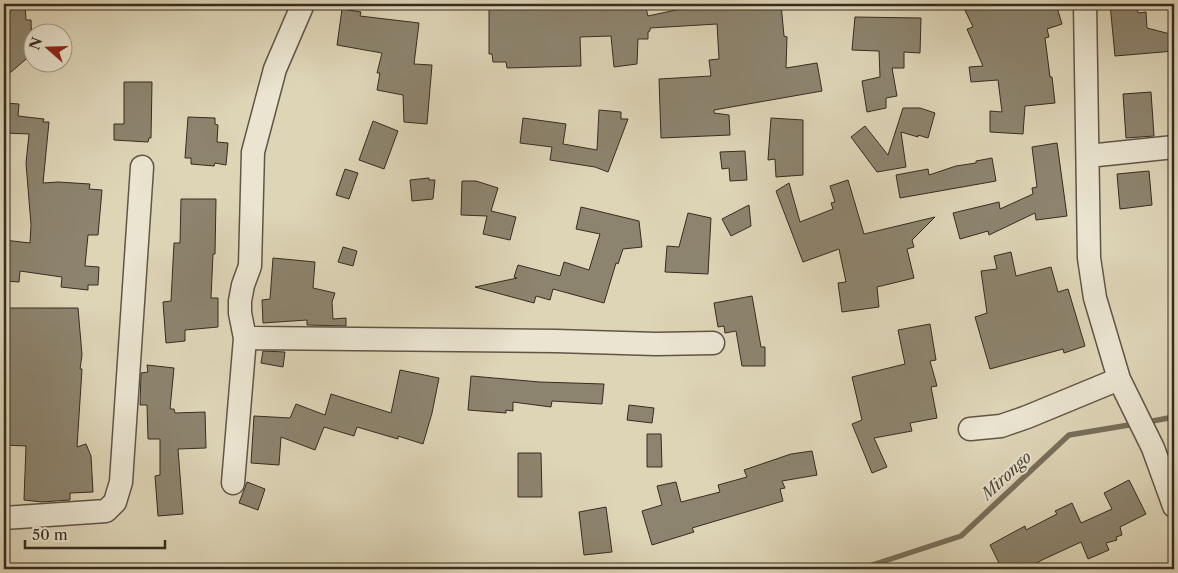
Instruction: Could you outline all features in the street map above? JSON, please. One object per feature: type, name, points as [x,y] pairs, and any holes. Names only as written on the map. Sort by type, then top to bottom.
[{"type":"street","points":[[233,483],[245,338],[240,313],[240,301],[243,285],[250,266],[253,152],[276,69],[302,4]]},
{"type":"street","points":[[1086,4],[1089,258],[1095,298],[1119,379],[1140,418],[1153,448],[1174,506]]},
{"type":"street","points":[[1088,156],[1174,147]]},
{"type":"street","points":[[4,518],[106,511],[115,502],[121,482],[142,168]]},
{"type":"street","points":[[245,338],[556,341],[656,344],[713,343]]},
{"type":"street","points":[[970,429],[1001,426],[1119,379]]},
{"type":"building","points":[[4,4],[25,4],[26,20],[31,20],[31,22],[22,22],[22,63],[4,78]]},
{"type":"building","points":[[519,4],[645,4],[648,16],[676,10],[676,5],[781,4],[784,36],[787,37],[786,68],[817,63],[822,91],[714,110],[714,113],[729,115],[730,135],[661,138],[659,79],[711,76],[709,60],[719,59],[717,24],[650,28],[648,39],[638,39],[637,64],[614,67],[611,36],[580,37],[581,66],[507,68],[506,62],[493,62],[492,54],[489,54],[489,6],[519,6]]},
{"type":"building","points":[[962,4],[1056,4],[1062,24],[1047,29],[1049,37],[1045,38],[1055,103],[1025,106],[1023,134],[990,132],[990,111],[1002,112],[998,80],[971,82],[969,67],[983,66],[967,29],[973,27]]},
{"type":"building","points":[[1110,4],[1137,4],[1138,13],[1146,12],[1147,28],[1174,35],[1174,51],[1115,56]]},
{"type":"building","points":[[342,9],[361,12],[360,16],[419,23],[414,64],[432,65],[427,124],[404,122],[403,95],[377,90],[380,73],[377,73],[382,53],[337,45]]},
{"type":"building","points":[[855,17],[921,18],[920,53],[904,52],[904,68],[892,68],[897,96],[886,98],[886,108],[867,112],[862,81],[880,77],[879,51],[852,50]]},
{"type":"building","points":[[124,82],[152,82],[151,138],[149,138],[148,142],[114,140],[114,124],[124,124]]},
{"type":"building","points":[[1151,92],[1154,136],[1126,138],[1123,94]]},
{"type":"building","points":[[4,103],[19,104],[18,116],[44,119],[43,122],[49,122],[43,183],[90,184],[89,189],[102,190],[98,235],[88,235],[85,266],[99,267],[98,285],[88,285],[88,290],[61,287],[62,277],[20,271],[19,282],[4,281],[4,240],[30,243],[31,225],[26,163],[29,134],[4,133]]},
{"type":"building","points":[[903,108],[920,108],[935,113],[928,138],[901,132],[906,167],[877,172],[851,137],[865,126],[888,155]]},
{"type":"building","points":[[599,110],[621,112],[621,119],[628,119],[608,172],[595,167],[550,160],[552,147],[520,143],[523,118],[566,124],[563,144],[597,150]]},
{"type":"building","points":[[188,117],[215,118],[215,124],[218,125],[217,142],[228,143],[226,165],[215,163],[214,166],[191,164],[191,158],[185,158]]},
{"type":"building","points":[[771,118],[803,120],[803,175],[776,177],[775,159],[768,160]]},
{"type":"building","points":[[373,121],[398,131],[384,169],[359,160]]},
{"type":"building","points":[[1057,143],[1067,216],[1036,220],[1035,213],[989,235],[988,231],[960,239],[953,213],[999,202],[1000,209],[1033,194],[1032,188],[1037,187],[1032,147]]},
{"type":"building","points":[[745,151],[747,180],[730,181],[729,168],[722,169],[720,152]]},
{"type":"building","points":[[992,158],[996,181],[900,198],[896,175],[928,169],[929,175],[956,166]]},
{"type":"building","points":[[345,169],[358,173],[349,199],[336,195]]},
{"type":"building","points":[[1149,171],[1152,205],[1120,209],[1117,174]]},
{"type":"building","points":[[429,178],[429,180],[435,180],[433,199],[412,201],[410,180]]},
{"type":"building","points":[[848,180],[864,234],[935,217],[912,240],[914,247],[907,249],[914,278],[877,287],[879,307],[842,312],[838,283],[846,282],[839,249],[803,262],[776,191],[789,183],[800,222],[833,209],[831,203],[835,202],[830,186]]},
{"type":"building","points":[[462,181],[476,181],[498,188],[491,211],[516,217],[510,240],[483,234],[487,216],[461,215]]},
{"type":"building","points":[[181,199],[216,199],[215,254],[213,254],[211,298],[218,298],[218,327],[185,330],[185,341],[166,343],[163,302],[171,301],[174,243],[180,243]]},
{"type":"building","points":[[749,205],[751,226],[731,236],[722,219]]},
{"type":"building","points":[[581,207],[639,221],[642,247],[623,249],[618,264],[616,263],[604,303],[553,289],[550,300],[536,296],[534,303],[475,287],[517,278],[514,277],[518,265],[560,276],[564,262],[589,270],[600,234],[576,229]]},
{"type":"building","points":[[688,213],[711,218],[708,274],[665,272],[667,246],[679,247]]},
{"type":"building","points":[[343,247],[357,251],[353,266],[338,262]]},
{"type":"building","points":[[1011,252],[1016,276],[1051,267],[1058,292],[1068,289],[1085,346],[1064,353],[1063,349],[990,369],[975,317],[987,313],[981,271],[997,269],[994,256]]},
{"type":"building","points":[[273,258],[315,262],[313,288],[335,293],[332,302],[333,319],[346,318],[346,326],[307,325],[307,320],[263,323],[262,300],[270,299]]},
{"type":"building","points":[[752,296],[761,347],[765,347],[765,366],[742,366],[736,331],[725,333],[724,326],[718,327],[714,303]]},
{"type":"building","points":[[7,308],[78,308],[82,355],[80,369],[82,369],[77,447],[86,444],[91,456],[93,492],[70,493],[70,500],[42,502],[24,500],[26,446],[4,445],[4,354],[7,354]]},
{"type":"building","points":[[930,324],[936,360],[930,361],[937,386],[931,387],[937,418],[910,423],[912,431],[874,438],[887,467],[872,473],[852,424],[862,420],[852,377],[905,364],[898,330]]},
{"type":"building","points":[[263,351],[285,352],[283,367],[261,363]]},
{"type":"building","points":[[147,365],[174,368],[170,409],[174,409],[175,413],[205,412],[206,448],[178,449],[183,514],[158,516],[155,476],[160,475],[160,439],[148,439],[147,405],[140,405],[141,373],[148,372]]},
{"type":"building","points":[[400,370],[439,378],[423,444],[398,436],[398,439],[357,427],[354,436],[324,427],[315,450],[281,437],[279,465],[251,463],[254,416],[290,418],[296,404],[325,415],[331,394],[391,413]]},
{"type":"building","points":[[471,376],[540,382],[604,384],[602,404],[552,401],[551,407],[513,402],[513,411],[506,410],[506,413],[468,410]]},
{"type":"building","points":[[629,405],[654,408],[652,423],[627,420]]},
{"type":"building","points":[[647,434],[661,434],[662,467],[647,467]]},
{"type":"building","points":[[812,451],[817,475],[782,481],[785,488],[780,489],[783,501],[692,528],[694,532],[652,545],[642,511],[662,505],[657,486],[676,482],[681,502],[720,492],[718,485],[747,477],[744,470],[791,454]]},
{"type":"building","points":[[518,453],[541,453],[542,497],[518,497]]},
{"type":"building","points":[[1129,480],[1146,514],[1120,527],[1122,535],[1116,537],[1117,540],[1106,543],[1109,550],[1088,559],[1081,542],[1026,569],[1024,569],[1022,564],[1011,569],[1002,569],[990,545],[1025,526],[1026,530],[1057,514],[1055,511],[1072,503],[1081,523],[1112,509],[1104,493]]},
{"type":"building","points":[[247,482],[265,489],[258,510],[239,503]]},
{"type":"building","points":[[606,507],[612,552],[584,555],[579,512]]},
{"type":"waterway","name":"Mirongo","points":[[1147,422],[1174,417]]},
{"type":"waterway","name":"Mirongo","points":[[860,569],[961,536],[1069,435],[1135,424]]}]
